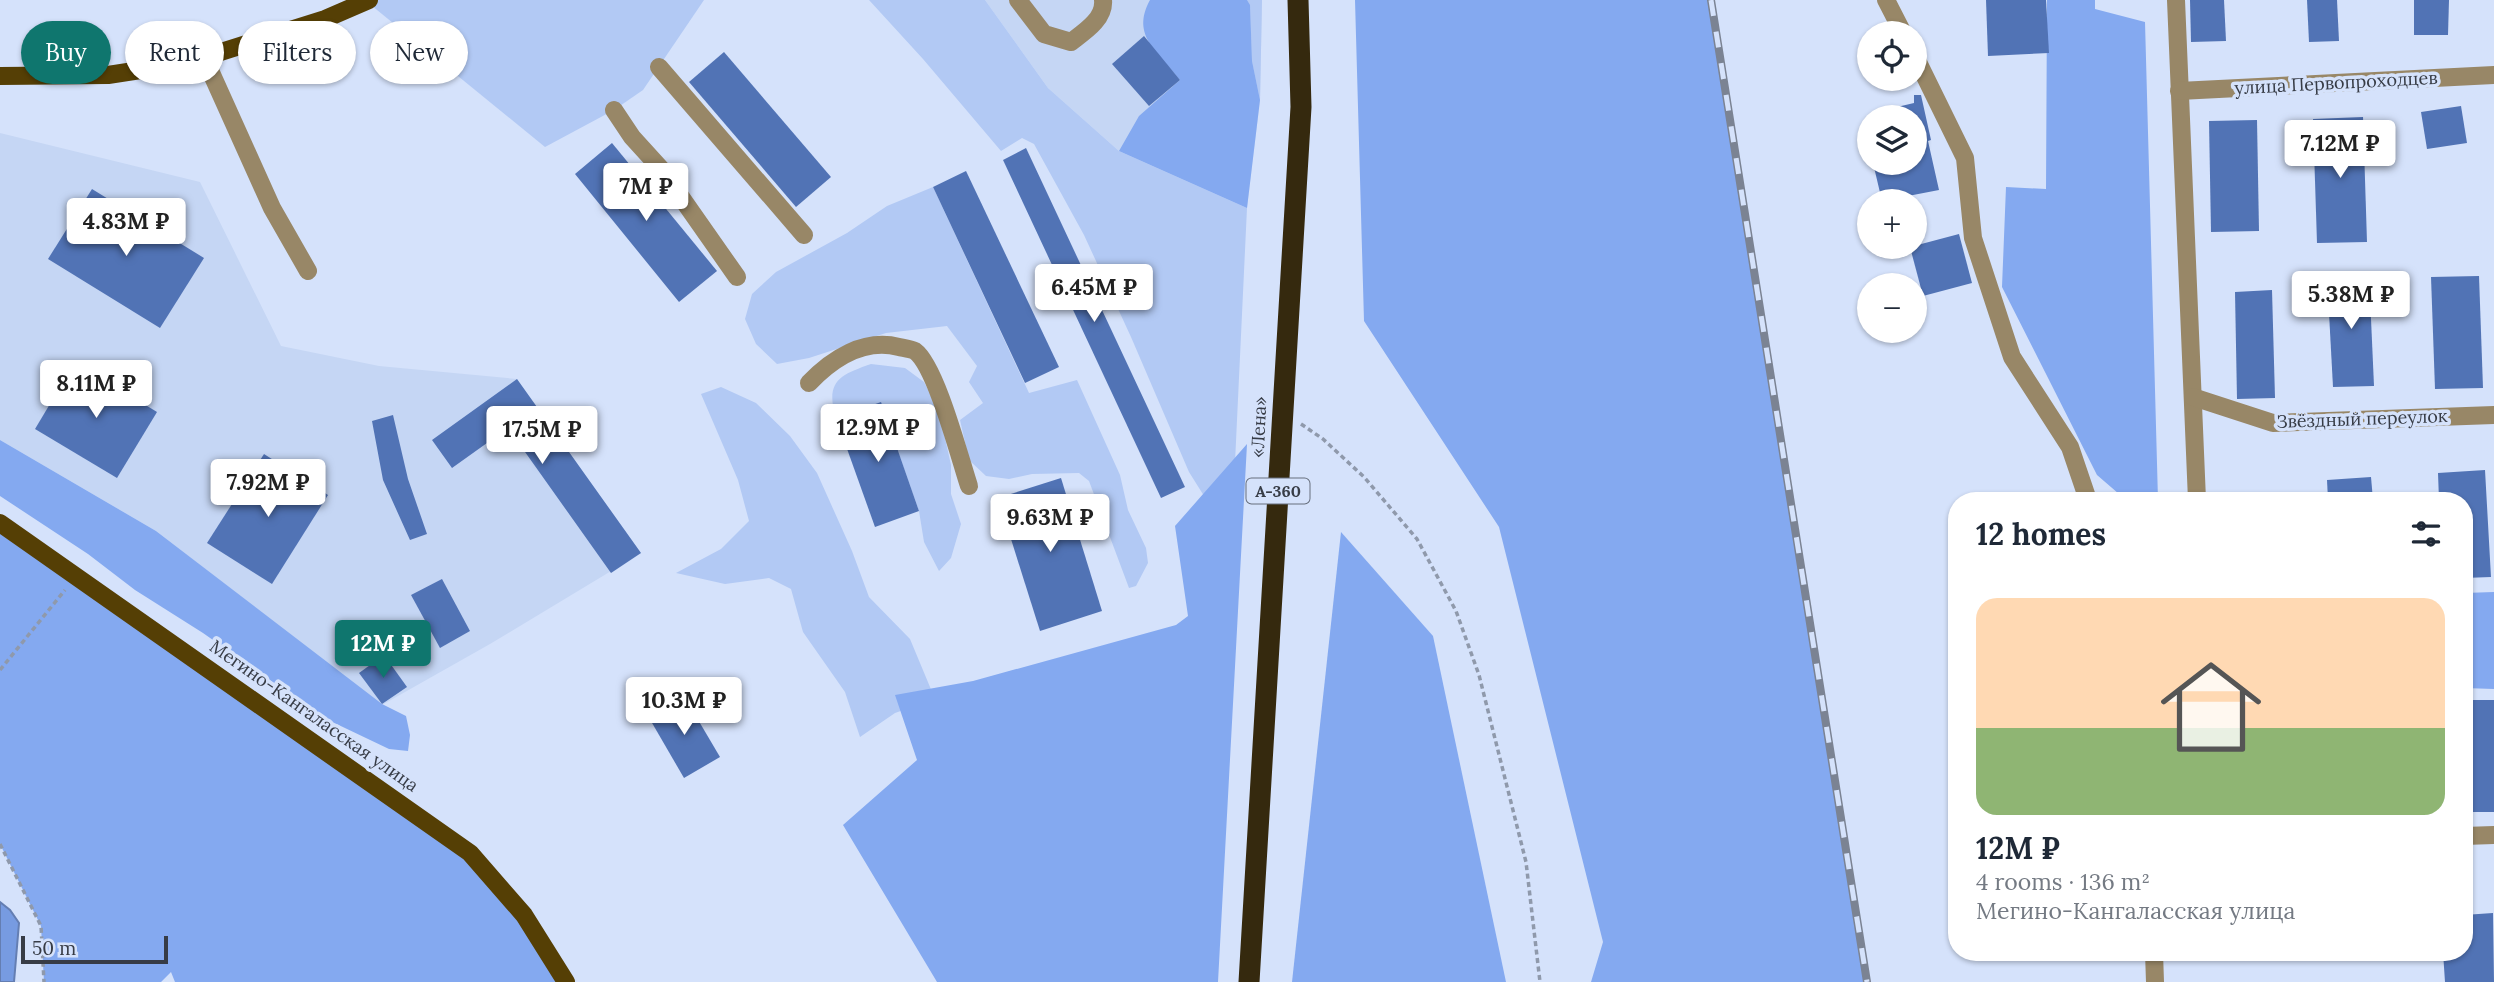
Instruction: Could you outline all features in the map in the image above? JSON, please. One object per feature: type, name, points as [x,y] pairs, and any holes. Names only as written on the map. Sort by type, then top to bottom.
[{"type":"highway","name":"«Лена»","points":[[1249,982],[1301,107],[1298,0]]},
{"type":"main road","points":[[224,51],[325,19],[369,0]]},
{"type":"main road","points":[[0,76],[108,75],[125,72]]},
{"type":"main road","name":"Мегино-Кангаласская улица","points":[[0,523],[470,852],[524,915],[566,982]]},
{"type":"street","points":[[1018,0],[1044,34],[1071,42],[1091,27],[1104,7],[1103,0]]},
{"type":"street","points":[[1886,0],[1897,21]]},
{"type":"street","points":[[2176,0],[2197,492]]},
{"type":"street","points":[[659,67],[804,235]]},
{"type":"street","name":"улица Первопроходцев","points":[[2179,91],[2494,75]]},
{"type":"street","points":[[1927,81],[1965,158],[1973,238],[2012,358],[2070,447],[2085,492]]},
{"type":"street","points":[[216,84],[272,208],[308,271]]},
{"type":"street","points":[[614,110],[632,137],[662,170],[737,277]]},
{"type":"street","points":[[808,383],[833,361],[867,345],[886,344],[915,351],[940,398],[969,486]]},
{"type":"street","name":"Звёздный переулок","points":[[2193,397],[2273,423],[2494,415]]},
{"type":"street","points":[[2473,836],[2494,835]]},
{"type":"street","points":[[2154,961],[2155,982]]},
{"type":"path","points":[[1282,412],[1323,439],[1364,477],[1417,539],[1456,611],[1479,675],[1526,862],[1539,982]]},
{"type":"path","points":[[0,670],[77,576]]},
{"type":"path","points":[[0,844],[41,926],[44,982]]},
{"type":"shaded area","points":[[704,0],[643,90],[614,110],[545,147],[468,84],[468,21],[391,21],[366,1]]},
{"type":"shaded area","points":[[869,0],[985,0],[1048,88],[1119,151],[1247,208],[1233,505],[1221,523],[1189,472],[1084,235],[1034,144],[1022,138],[1001,151]]},
{"type":"shaded area","points":[[985,0],[1262,0],[1260,100],[1247,208],[1119,151],[1048,88]]},
{"type":"shaded area","points":[[1150,0],[1247,0],[1250,5],[1252,61],[1260,100],[1247,208],[1119,151],[1139,116],[1180,80],[1156,52],[1145,34],[1143,24]]},
{"type":"shaded area","points":[[1247,0],[1262,0],[1260,100],[1252,61],[1250,6]]},
{"type":"shaded area","points":[[1355,0],[1709,0],[1867,982],[1591,982],[1603,942],[1499,527],[1364,321]]},
{"type":"shaded area","points":[[2047,0],[2095,0],[2095,9],[2145,22],[2158,492],[2117,492],[2097,475],[2002,287],[2006,187],[2046,189]]},
{"type":"shaded area","points":[[0,133],[200,182],[281,346],[379,366],[517,379],[641,553],[382,705],[156,531],[0,440]]},
{"type":"shaded area","points":[[933,187],[1029,393],[1077,380],[1120,475],[1128,510],[1146,548],[1148,563],[1136,586],[1129,588],[1089,481],[1079,473],[1032,474],[1009,479],[986,476],[969,460],[960,420],[983,403],[969,382],[977,366],[947,326],[886,333],[809,358],[777,364],[756,344],[745,319],[752,294],[776,272],[847,233],[887,206]]},
{"type":"shaded area","points":[[871,364],[905,368],[924,382],[939,411],[951,465],[951,494],[961,524],[951,558],[939,571],[924,542],[919,511],[881,403],[836,418],[832,396],[837,382],[850,372]]},
{"type":"shaded area","points":[[721,387],[756,403],[790,436],[817,473],[852,551],[869,597],[910,639],[935,699],[895,713],[860,737],[845,692],[803,632],[791,589],[769,578],[725,584],[676,573],[721,549],[749,521],[738,480],[701,394]]},
{"type":"shaded area","points":[[0,440],[156,531],[382,704],[406,716],[410,735],[408,751],[389,749],[324,718],[0,496]]},
{"type":"shaded area","points":[[1247,444],[1218,982],[937,982],[843,825],[917,760],[895,695],[973,681],[1176,625],[1188,616],[1175,526]]},
{"type":"shaded area","points":[[0,523],[470,852],[566,982],[175,982],[171,972],[161,982],[44,982],[41,926],[0,844]]},
{"type":"shaded area","points":[[1341,532],[1433,636],[1506,982],[1292,982]]},
{"type":"shaded area","points":[[2494,592],[2494,689],[2473,688],[2473,593]]},
{"type":"shaded area","points":[[0,902],[19,923],[14,982],[0,982]]},
{"type":"building","points":[[1986,0],[2046,0],[2049,53],[1988,56]]},
{"type":"building","points":[[2190,0],[2224,0],[2226,41],[2191,42]]},
{"type":"building","points":[[2307,0],[2337,0],[2339,41],[2309,42]]},
{"type":"building","points":[[2414,0],[2449,0],[2448,35],[2414,35]]},
{"type":"building","points":[[1144,36],[1180,80],[1149,106],[1112,64]]},
{"type":"building","points":[[724,52],[831,177],[796,207],[689,82]]},
{"type":"building","points":[[1914,95],[1921,95],[1923,105],[1906,105],[1914,103]]},
{"type":"building","points":[[2461,106],[2467,143],[2427,149],[2421,112]]},
{"type":"building","points":[[2363,117],[2367,242],[2317,243],[2313,119]]},
{"type":"building","points":[[2257,120],[2259,231],[2211,232],[2209,121]]},
{"type":"building","points":[[1927,122],[1931,140],[1928,141],[1939,190],[1927,192],[1927,189],[1879,189],[1876,175],[1927,175]]},
{"type":"building","points":[[612,143],[717,271],[679,302],[575,174]]},
{"type":"building","points":[[1026,148],[1185,487],[1161,498],[1003,160]]},
{"type":"building","points":[[966,171],[1059,367],[1025,383],[933,187]]},
{"type":"building","points":[[92,189],[204,258],[160,328],[48,259]]},
{"type":"building","points":[[1959,234],[1972,283],[1927,295],[1927,273],[1917,273],[1913,259],[1927,259],[1927,242]]},
{"type":"building","points":[[2369,274],[2374,386],[2333,387],[2327,276]]},
{"type":"building","points":[[2479,276],[2483,388],[2435,389],[2431,277]]},
{"type":"building","points":[[2272,290],[2275,398],[2237,399],[2235,292]]},
{"type":"building","points":[[75,362],[157,412],[117,478],[35,429]]},
{"type":"building","points":[[517,379],[641,553],[611,573],[508,428],[452,468],[432,440]]},
{"type":"building","points":[[881,402],[919,511],[875,527],[836,418]]},
{"type":"building","points":[[393,415],[408,479],[427,534],[410,540],[383,480],[372,421]]},
{"type":"building","points":[[264,454],[328,495],[272,584],[207,543]]},
{"type":"building","points":[[2485,470],[2491,577],[2473,578],[2473,492],[2439,492],[2438,473]]},
{"type":"building","points":[[2371,477],[2372,492],[2328,492],[2327,480]]},
{"type":"building","points":[[1061,478],[1102,611],[1040,631],[998,498]]},
{"type":"building","points":[[442,579],[470,631],[440,648],[411,595]]},
{"type":"building","points":[[384,655],[407,687],[382,704],[359,673]]},
{"type":"building","points":[[684,696],[720,757],[684,778],[648,716]]},
{"type":"building","points":[[2473,700],[2494,700],[2494,812],[2473,812]]},
{"type":"building","points":[[2493,913],[2494,982],[2445,982],[2444,961],[2473,961],[2473,914]]},
{"type":"railway","points":[[1711,0],[1867,982]]}]
